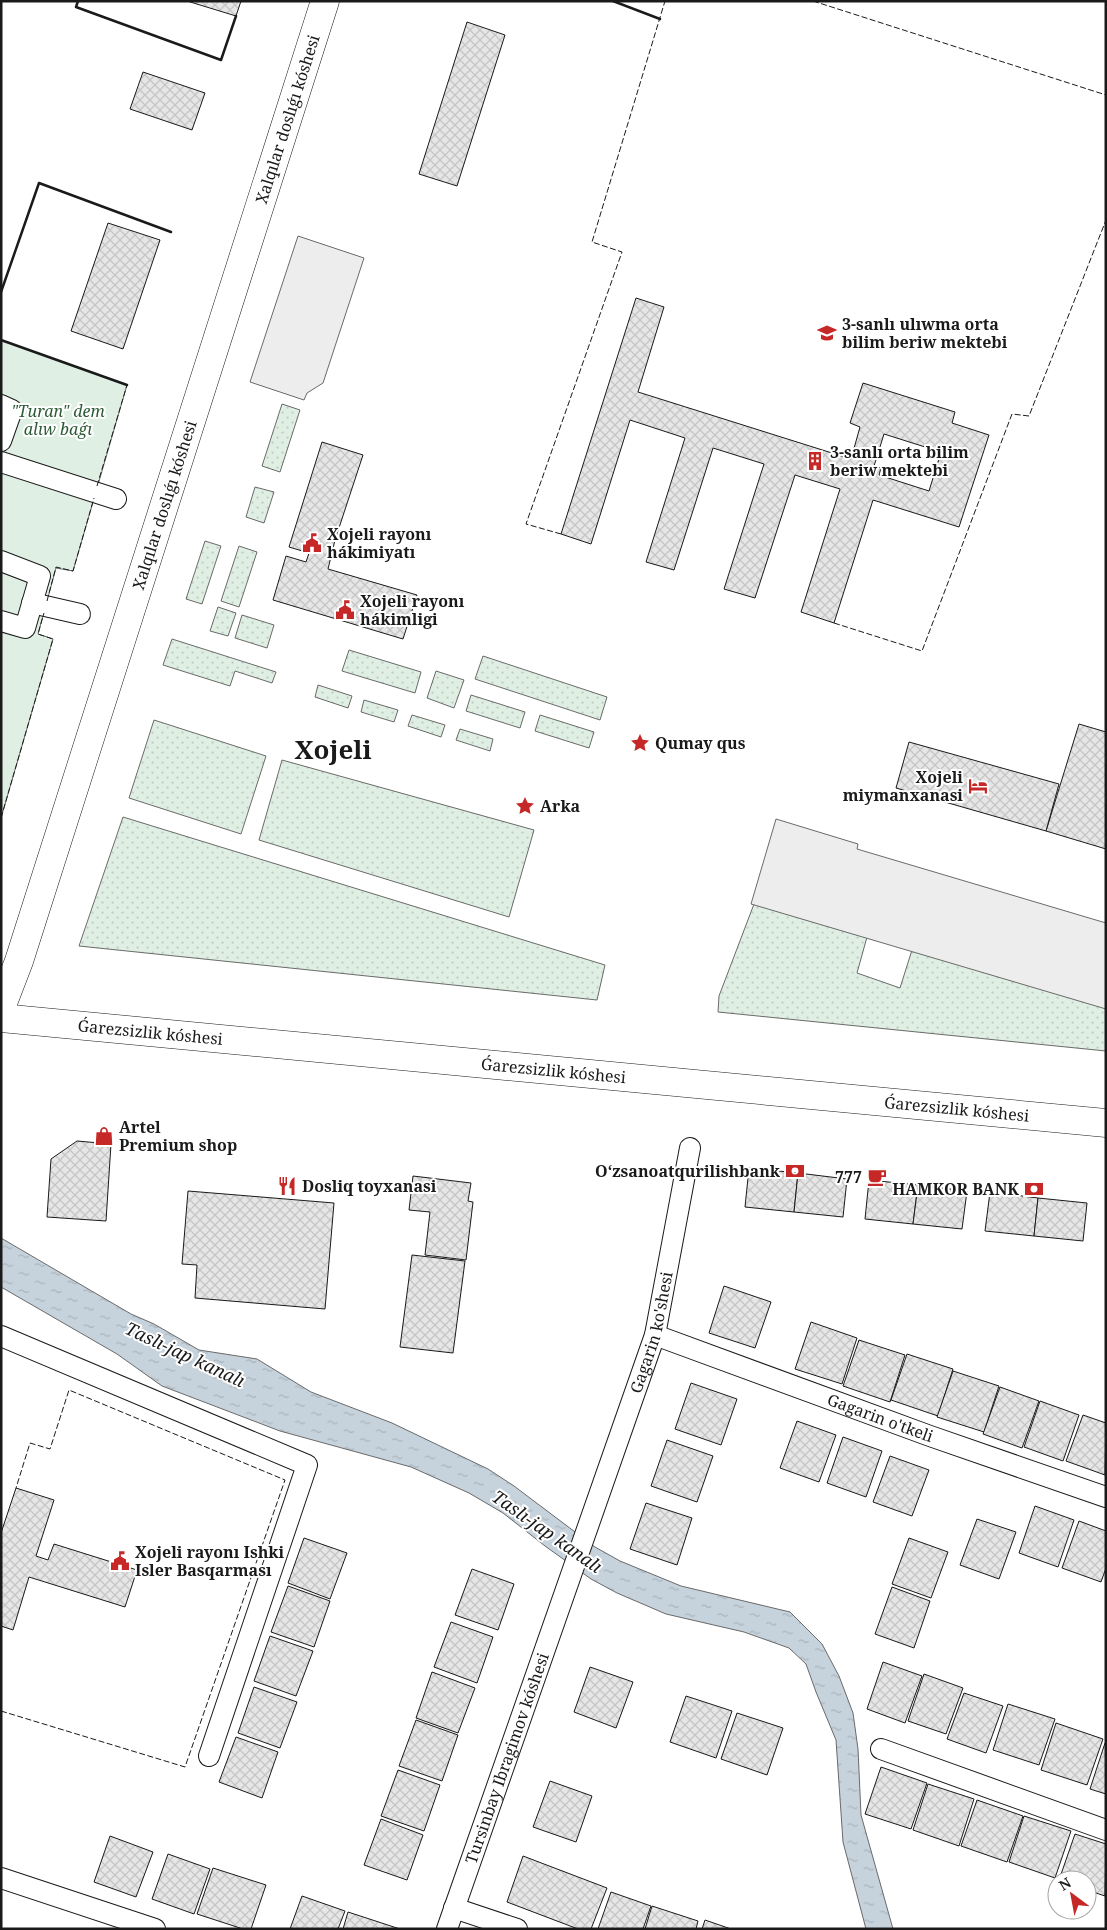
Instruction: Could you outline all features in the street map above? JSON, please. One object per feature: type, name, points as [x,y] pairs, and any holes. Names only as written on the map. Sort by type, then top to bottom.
[{"type":"main road","name":"Xalqılar doslıǵı kóshesi","points":[[1,1008],[21,953],[325,1]]},
{"type":"main road","name":"Ǵarezsizlik kóshesi","points":[[1,1018],[1106,1123]]},
{"type":"street","points":[[1,405],[12,410],[1,441]]},
{"type":"street","points":[[1,462],[116,499]]},
{"type":"street","points":[[1,561],[40,576],[26,628],[1,621]]},
{"type":"street","points":[[32,603],[80,614]]},
{"type":"street","name":"Gagarin ko'shesi","points":[[566,1586],[655,1335],[690,1148]]},
{"type":"street","name":"Gagarin o'tkeli","points":[[655,1335],[930,1436],[1106,1497]]},
{"type":"street","points":[[1,1336],[306,1465],[209,1756]]},
{"type":"street","name":"Tursinbay Ibragimov kóshesi","points":[[447,1929],[566,1586]]},
{"type":"street","points":[[881,1749],[1106,1830]]},
{"type":"street","points":[[1,1878],[155,1929]]},
{"type":"street","points":[[454,1908],[516,1929]]},
{"type":"green space","name":"\"Turan\" dem alıw baǵı","points":[[1,340],[127,385],[73,571],[56,568],[38,634],[53,639],[1,818]]},
{"type":"green space","points":[[282,404],[300,410],[280,472],[262,466]]},
{"type":"green space","points":[[255,487],[274,492],[264,523],[246,517]]},
{"type":"green space","points":[[205,541],[221,546],[202,604],[186,599]]},
{"type":"green space","points":[[239,546],[257,552],[239,607],[221,601]]},
{"type":"green space","points":[[218,607],[236,613],[228,636],[210,631]]},
{"type":"green space","points":[[242,615],[274,625],[267,648],[235,638]]},
{"type":"green space","points":[[172,639],[276,672],[272,683],[235,671],[230,686],[163,665]]},
{"type":"green space","points":[[349,650],[421,672],[415,693],[342,671]]},
{"type":"green space","points":[[483,656],[607,697],[600,720],[475,679]]},
{"type":"green space","points":[[436,671],[464,680],[454,708],[427,698]]},
{"type":"green space","points":[[318,685],[352,696],[348,708],[315,697]]},
{"type":"green space","points":[[471,695],[525,712],[520,728],[466,711]]},
{"type":"green space","points":[[364,700],[398,710],[394,722],[361,712]]},
{"type":"green space","points":[[412,715],[445,725],[441,737],[408,726]]},
{"type":"green space","points":[[540,715],[594,732],[589,748],[535,731]]},
{"type":"green space","points":[[154,720],[266,756],[241,834],[129,798]]},
{"type":"green space","points":[[460,729],[493,739],[490,751],[456,740]]},
{"type":"green space","points":[[282,760],[534,830],[509,917],[259,840]]},
{"type":"green space","points":[[123,817],[605,965],[597,1000],[79,946]]},
{"type":"green space","points":[[754,904],[867,937],[857,973],[900,988],[912,950],[1106,1004],[1106,1051],[718,1012],[719,996]]},
{"type":"shaded area","points":[[298,236],[364,258],[323,383],[307,393],[304,400],[250,382]]},
{"type":"shaded area","points":[[776,819],[858,844],[857,849],[1106,923],[1106,1009],[751,904]]},
{"type":"water","name":"Taslı-jap kanalı","points":[[1,1238],[131,1314],[154,1324],[199,1350],[257,1359],[311,1392],[392,1423],[488,1469],[514,1486],[595,1547],[620,1561],[681,1586],[790,1612],[822,1644],[839,1676],[853,1713],[858,1749],[861,1815],[893,1929],[866,1929],[843,1842],[836,1740],[806,1664],[789,1648],[744,1632],[666,1614],[617,1593],[591,1579],[503,1513],[469,1493],[411,1467],[280,1431],[162,1386],[117,1354],[1,1287]]},
{"type":"building","points":[[187,1],[241,1],[236,16]]},
{"type":"building","points":[[467,22],[505,35],[457,186],[419,174]]},
{"type":"building","points":[[143,72],[205,93],[192,130],[130,109]]},
{"type":"building","points":[[108,223],[160,240],[123,349],[71,331]]},
{"type":"building","name":"3-sanlı orta bilim beriw mektebi","points":[[636,298],[664,307],[638,392],[851,459],[860,427],[850,423],[863,383],[955,412],[952,423],[989,435],[959,527],[873,500],[834,623],[801,612],[840,489],[795,475],[755,598],[724,589],[764,464],[713,448],[674,570],[646,562],[685,438],[630,420],[591,544],[561,534]],"holes":[[[884,434],[941,452],[929,491],[879,475],[881,468],[874,466]]]},
{"type":"building","name":"Xojeli rayonı hákimiyatı","points":[[322,442],[363,455],[335,540],[328,569],[417,595],[403,639],[273,600],[286,556],[306,562],[309,553],[289,547]]},
{"type":"building","points":[[1079,724],[1106,732],[1106,849],[1046,831]]},
{"type":"building","name":"Xojeli miymanxanasi","points":[[909,742],[1059,784],[1046,831],[896,788]]},
{"type":"building","points":[[77,1141],[111,1144],[106,1221],[47,1217],[51,1159]]},
{"type":"building","points":[[749,1168],[798,1173],[794,1212],[745,1207]]},
{"type":"building","points":[[798,1173],[847,1179],[843,1217],[794,1212]]},
{"type":"building","points":[[413,1176],[471,1183],[468,1201],[473,1202],[466,1260],[425,1255],[430,1212],[409,1210]]},
{"type":"building","points":[[869,1180],[918,1185],[913,1224],[865,1219]]},
{"type":"building","points":[[918,1185],[967,1191],[962,1229],[913,1224]]},
{"type":"building","points":[[188,1191],[334,1203],[325,1309],[195,1298],[197,1265],[182,1264]]},
{"type":"building","points":[[990,1192],[1038,1198],[1034,1236],[985,1231]]},
{"type":"building","points":[[1038,1198],[1087,1203],[1083,1241],[1034,1236]]},
{"type":"building","points":[[412,1255],[465,1261],[453,1353],[400,1347]]},
{"type":"building","points":[[724,1286],[771,1302],[755,1348],[709,1333]]},
{"type":"building","points":[[811,1322],[857,1338],[842,1384],[795,1369]]},
{"type":"building","points":[[859,1340],[905,1355],[890,1402],[843,1386]]},
{"type":"building","points":[[907,1354],[953,1369],[938,1416],[891,1400]]},
{"type":"building","points":[[953,1371],[999,1386],[984,1432],[937,1417]]},
{"type":"building","points":[[691,1383],[737,1399],[721,1445],[675,1429]]},
{"type":"building","points":[[1000,1387],[1039,1401],[1022,1448],[983,1434]]},
{"type":"building","points":[[1040,1401],[1079,1415],[1063,1461],[1024,1447]]},
{"type":"building","points":[[1083,1415],[1106,1423],[1105,1475],[1066,1461]]},
{"type":"building","points":[[797,1421],[836,1435],[819,1482],[780,1468]]},
{"type":"building","points":[[843,1437],[882,1451],[866,1497],[827,1483]]},
{"type":"building","points":[[667,1440],[713,1456],[697,1502],[651,1486]]},
{"type":"building","points":[[890,1456],[929,1470],[912,1516],[873,1502]]},
{"type":"building","points":[[16,1488],[54,1500],[36,1556],[48,1560],[54,1544],[137,1570],[125,1607],[29,1577],[13,1630],[1,1626],[1,1533]]},
{"type":"building","points":[[646,1503],[692,1518],[677,1565],[630,1549]]},
{"type":"building","points":[[1035,1506],[1074,1520],[1058,1567],[1019,1553]]},
{"type":"building","points":[[977,1519],[1016,1532],[999,1579],[960,1565]]},
{"type":"building","points":[[1079,1521],[1106,1531],[1106,1568],[1101,1582],[1062,1568]]},
{"type":"building","points":[[304,1538],[347,1553],[330,1599],[288,1583]]},
{"type":"building","points":[[909,1538],[948,1552],[931,1598],[892,1584]]},
{"type":"building","points":[[472,1569],[514,1584],[498,1630],[455,1615]]},
{"type":"building","points":[[288,1586],[330,1601],[314,1647],[271,1632]]},
{"type":"building","points":[[892,1587],[930,1601],[914,1648],[875,1634]]},
{"type":"building","points":[[451,1622],[493,1637],[477,1683],[434,1667]]},
{"type":"building","points":[[270,1636],[313,1651],[296,1696],[254,1681]]},
{"type":"building","points":[[883,1662],[922,1676],[905,1723],[867,1709]]},
{"type":"building","points":[[590,1667],[633,1682],[616,1728],[574,1712]]},
{"type":"building","points":[[432,1672],[475,1688],[458,1733],[416,1718]]},
{"type":"building","points":[[924,1674],[963,1688],[946,1734],[908,1721]]},
{"type":"building","points":[[254,1687],[297,1702],[280,1748],[238,1733]]},
{"type":"building","points":[[964,1693],[1003,1706],[986,1753],[947,1739]]},
{"type":"building","points":[[686,1696],[732,1711],[716,1758],[670,1742]]},
{"type":"building","points":[[1008,1704],[1055,1719],[1039,1765],[993,1750]]},
{"type":"building","points":[[737,1713],[783,1728],[767,1775],[721,1759]]},
{"type":"building","points":[[416,1720],[458,1735],[442,1781],[399,1766]]},
{"type":"building","points":[[1056,1723],[1103,1739],[1087,1785],[1041,1770]]},
{"type":"building","points":[[236,1737],[278,1752],[262,1798],[219,1782]]},
{"type":"building","points":[[1106,1743],[1106,1794],[1090,1789]]},
{"type":"building","points":[[881,1767],[927,1783],[911,1829],[865,1814]]},
{"type":"building","points":[[398,1770],[440,1785],[424,1831],[381,1816]]},
{"type":"building","points":[[550,1781],[592,1796],[576,1842],[533,1827]]},
{"type":"building","points":[[928,1784],[974,1799],[959,1846],[913,1830]]},
{"type":"building","points":[[977,1800],[1023,1816],[1007,1862],[961,1846]]},
{"type":"building","points":[[1024,1816],[1071,1831],[1058,1870],[1047,1870],[1047,1875],[1009,1862]]},
{"type":"building","points":[[381,1819],[423,1835],[407,1880],[364,1865]]},
{"type":"building","points":[[1075,1834],[1106,1844],[1105,1896],[1097,1893],[1097,1870],[1062,1870]]},
{"type":"building","points":[[110,1836],[153,1852],[136,1897],[94,1882]]},
{"type":"building","points":[[168,1854],[210,1869],[194,1914],[152,1899]]},
{"type":"building","points":[[523,1856],[607,1888],[591,1929],[578,1929],[507,1902]]},
{"type":"building","points":[[213,1868],[266,1885],[251,1929],[243,1929],[197,1914]]},
{"type":"building","points":[[611,1892],[651,1906],[643,1929],[598,1929]]},
{"type":"building","points":[[302,1896],[345,1911],[338,1929],[290,1929]]},
{"type":"building","points":[[652,1906],[698,1921],[696,1929],[645,1929]]},
{"type":"building","points":[[348,1912],[400,1929],[343,1929]]},
{"type":"building","points":[[705,1920],[731,1929],[702,1929]]},
{"type":"fence","points":[[561,534],[526,524],[622,252],[592,242],[665,1]]},
{"type":"fence","points":[[813,1],[1106,95]]},
{"type":"fence","points":[[834,623],[922,651],[1012,414],[1029,416],[1106,220]]},
{"type":"fence","points":[[97,486],[127,385]]},
{"type":"fence","points":[[47,601],[56,567],[73,571],[94,498]]},
{"type":"fence","points":[[1,818],[53,639],[38,634],[44,613]]},
{"type":"fence","points":[[1,1711],[185,1767],[285,1480],[69,1390],[50,1449],[30,1443],[16,1488]]},
{"type":"wall","points":[[78,1],[76,7],[221,60],[236,16]]},
{"type":"wall","points":[[613,1],[660,19]]},
{"type":"wall","points":[[1,292],[39,183],[171,232]]},
{"type":"wall","points":[[1,340],[127,385]]},
{"type":"place","name":"3-sanlı ulıwma orta bilim beriw mektebi","points":[[827,333]]},
{"type":"place","name":"3-sanlı orta bilim beriw mektebi","points":[[815,461]]},
{"type":"place","name":"Xojeli rayonı hákimiyatı","points":[[312,543]]},
{"type":"place","name":"Xojeli rayonı hákimligi","points":[[345,610]]},
{"type":"place","name":"Qumay qus","points":[[640,743]]},
{"type":"place","name":"Xojeli miymanxanasi","points":[[978,786]]},
{"type":"place","name":"Arka","points":[[525,806]]},
{"type":"place","name":"Artel Premium shop","points":[[104,1136]]},
{"type":"place","name":"Oʻzsanoatqurilishbank","points":[[795,1171]]},
{"type":"place","name":"777","points":[[877,1177]]},
{"type":"place","name":"Dosliq toyxanasi","points":[[287,1186]]},
{"type":"place","name":"HAMKOR BANK","points":[[1034,1189]]},
{"type":"place","name":"Xojeli rayonı Ishki Isler Basqarması","points":[[120,1561]]},
{"type":"district","name":"Xojeli","points":[[333,750]]}]
